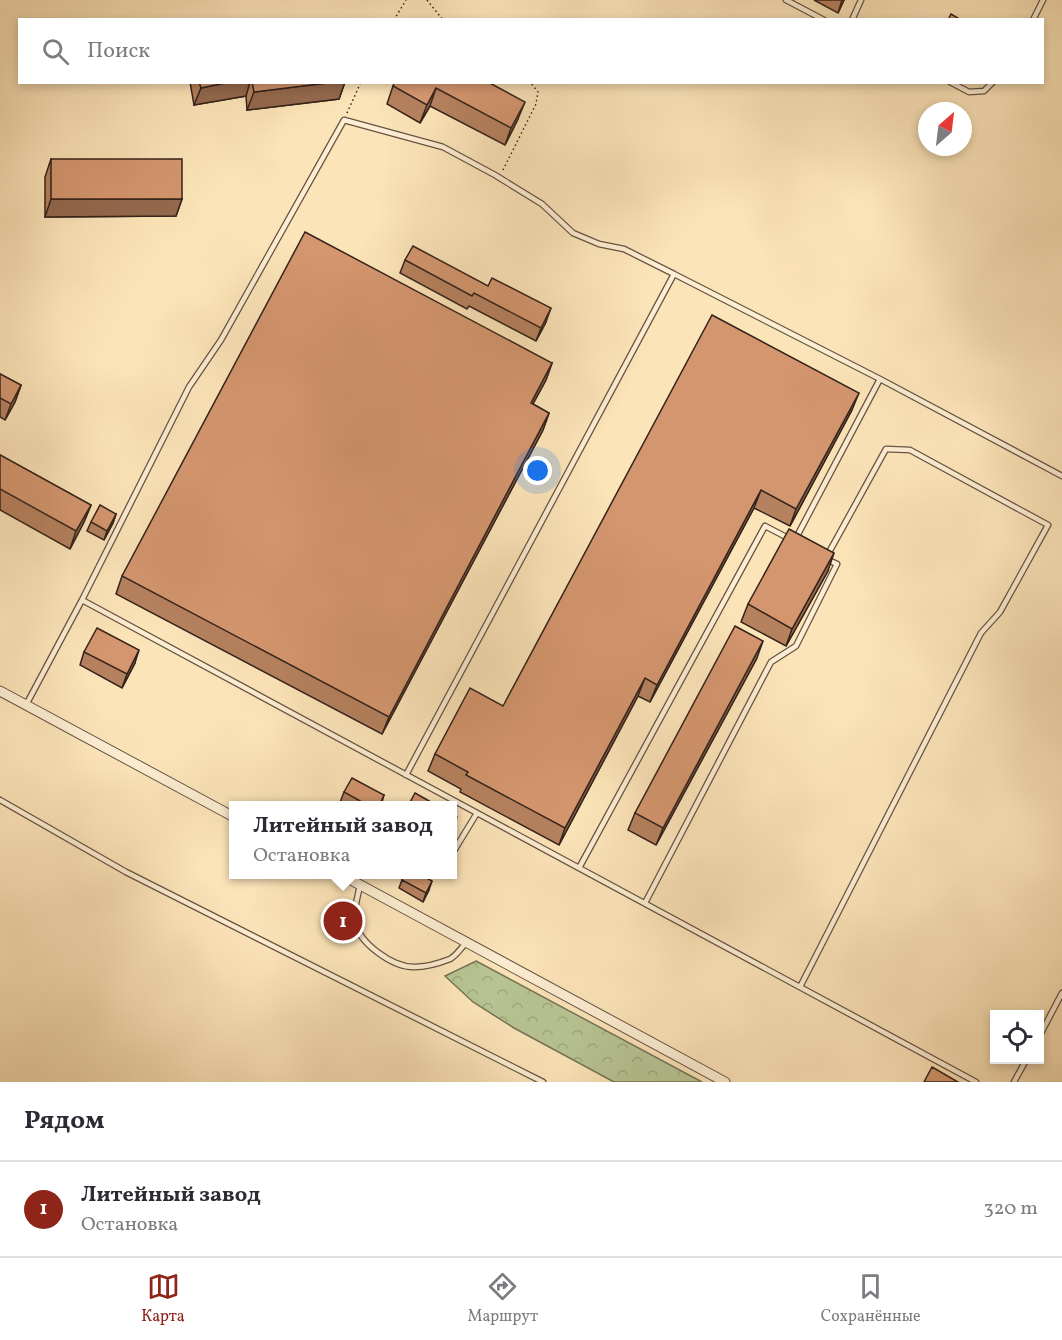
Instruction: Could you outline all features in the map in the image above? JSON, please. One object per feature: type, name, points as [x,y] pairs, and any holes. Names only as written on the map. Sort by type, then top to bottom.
[{"type":"street","points":[[0,691],[229,814]]},
{"type":"street","points":[[349,879],[724,1082]]},
{"type":"lane","points":[[786,0],[820,18]]},
{"type":"lane","points":[[853,18],[861,0]]},
{"type":"lane","points":[[1033,18],[1043,0]]},
{"type":"lane","points":[[954,84],[969,92],[984,91],[991,84]]},
{"type":"lane","points":[[26,705],[82,600],[189,387],[221,340],[344,120],[443,147],[542,204],[573,234],[598,244],[624,249],[880,379],[1062,476]]},
{"type":"lane","points":[[406,775],[674,274]]},
{"type":"lane","points":[[794,542],[880,379]]},
{"type":"lane","points":[[800,987],[981,633],[1000,612],[1048,525],[910,450],[885,449],[826,558]]},
{"type":"lane","points":[[579,868],[765,526],[802,546]]},
{"type":"lane","points":[[645,903],[771,662],[796,646],[837,564],[818,554]]},
{"type":"lane","points":[[82,600],[455,801]]},
{"type":"lane","points":[[0,800],[126,872],[543,1082]]},
{"type":"lane","points":[[457,802],[976,1082]]},
{"type":"lane","points":[[457,847],[477,813]]},
{"type":"lane","points":[[360,885],[354,920],[360,937],[374,950],[390,959],[412,967],[432,964],[452,958],[466,943]]},
{"type":"lane","points":[[1044,1027],[1062,993]]},
{"type":"lane","points":[[1014,1082],[1023,1064]]},
{"type":"path","points":[[395,18],[406,0]]},
{"type":"path","points":[[427,0],[441,18]]},
{"type":"path","points":[[344,120],[360,84]]},
{"type":"path","points":[[499,178],[536,104],[538,92],[532,84]]},
{"type":"green space","points":[[476,961],[702,1082],[614,1082],[514,1028],[473,1002],[445,976]]},
{"type":"building","points":[[200,84],[220,84],[201,88]]},
{"type":"building","points":[[252,84],[319,84],[254,92]]},
{"type":"building","points":[[394,84],[492,84],[525,102],[511,128],[436,88],[427,105],[393,86]]},
{"type":"building","points":[[51,159],[182,159],[182,199],[51,199]]},
{"type":"building","points":[[305,232],[552,363],[531,403],[549,413],[389,717],[122,576]]},
{"type":"building","points":[[413,246],[488,286],[492,278],[551,308],[541,328],[474,293],[472,296],[405,260]]},
{"type":"building","points":[[712,315],[859,393],[796,509],[761,490],[657,685],[645,678],[565,828],[466,775],[468,772],[435,754],[470,688],[503,706]]},
{"type":"building","points":[[0,374],[21,385],[11,404],[0,398]]},
{"type":"building","points":[[0,455],[91,505],[76,531],[0,489]]},
{"type":"building","points":[[100,505],[116,514],[107,531],[91,522]]},
{"type":"building","points":[[789,529],[834,553],[792,629],[748,604]]},
{"type":"building","points":[[735,626],[763,641],[663,828],[635,813]]},
{"type":"building","points":[[97,628],[139,650],[127,674],[84,652]]},
{"type":"building","points":[[352,778],[384,795],[381,801],[360,801],[344,792]]},
{"type":"building","points":[[415,793],[429,801],[411,801]]},
{"type":"building","points":[[429,879],[432,881],[426,893],[402,880]]},
{"type":"building","points":[[932,1067],[958,1082],[924,1082]]},
{"type":"place","name":"Литейный завод","points":[[343,921]]}]
